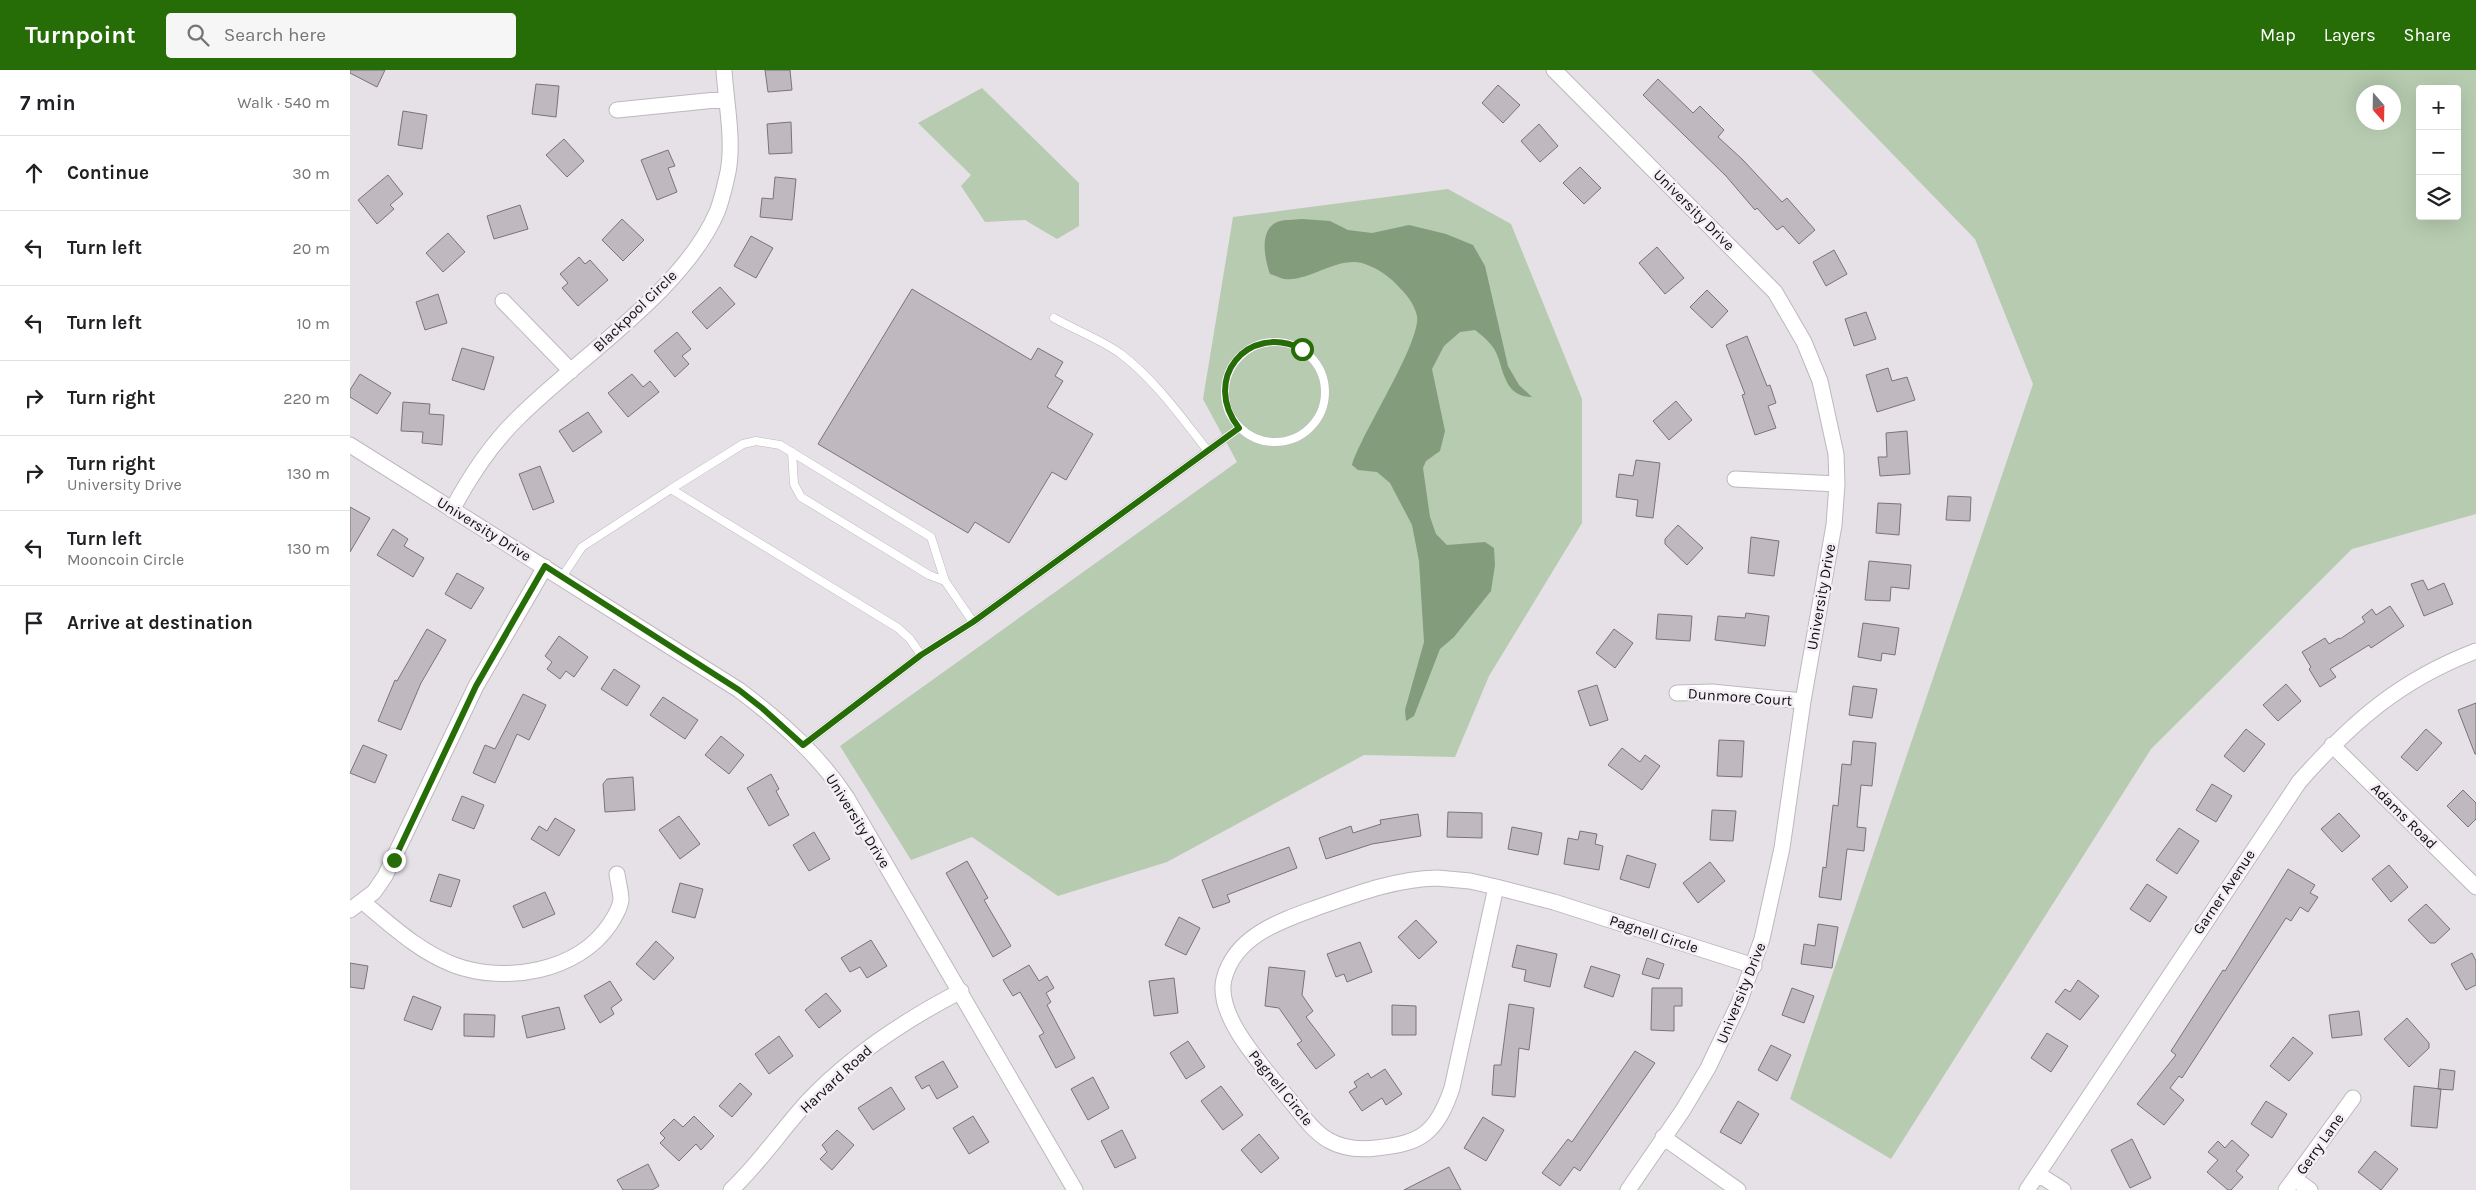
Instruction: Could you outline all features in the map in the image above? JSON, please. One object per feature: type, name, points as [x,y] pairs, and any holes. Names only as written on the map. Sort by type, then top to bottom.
[{"type":"street","name":"Blackpool Circle","points":[[452,510],[473,471],[502,434],[648,301],[680,268],[702,238],[717,212],[728,170],[730,148],[724,70]]},
{"type":"street","name":"University Drive","points":[[1554,70],[1775,292],[1804,342],[1820,381],[1832,431],[1837,484],[1834,525],[1803,701],[1782,848],[1762,940],[1754,966],[1724,1038],[1712,1061],[1683,1110],[1628,1190]]},
{"type":"street","points":[[617,110],[726,98]]},
{"type":"street","points":[[503,301],[571,371]]},
{"type":"street","name":"University Drive","points":[[350,445],[545,566],[739,690],[803,745],[834,779],[848,798],[1075,1190]]},
{"type":"street","points":[[1735,478],[1837,484]]},
{"type":"street","points":[[350,910],[374,892],[394,860],[476,686],[545,566]]},
{"type":"street","name":"Garner Avenue","points":[[2027,1190],[2299,782],[2332,745],[2356,722],[2397,692],[2437,668],[2476,651]]},
{"type":"street","name":"Dunmore Court","points":[[1677,693],[1712,692],[1803,701]]},
{"type":"street","name":"Adams Road","points":[[2332,745],[2476,886]]},
{"type":"street","points":[[363,902],[409,941],[439,958],[473,970],[506,974],[520,973],[540,969],[570,958],[585,950],[605,931],[621,901],[617,874]]},
{"type":"street","name":"Pagnell Circle","points":[[1496,887],[1452,1088],[1445,1109],[1438,1120],[1420,1138],[1399,1146],[1371,1149],[1354,1148],[1339,1146],[1327,1139],[1312,1127],[1247,1047],[1234,1024],[1223,991],[1225,976],[1234,960],[1251,939],[1281,921],[1386,885],[1413,879],[1437,878],[1470,881],[1496,887],[1554,902],[1754,966]]},
{"type":"street","name":"Harvard Road","points":[[731,1190],[809,1101],[836,1074],[894,1028],[961,991]]},
{"type":"street","name":"Gerry Lane","points":[[2291,1184],[2353,1098]]},
{"type":"street","points":[[1663,1137],[1738,1190]]},
{"type":"street","points":[[2038,1174],[2064,1190]]},
{"type":"street","points":[[2291,1184],[2310,1190]]},
{"type":"lane","points":[[1054,318],[1120,353],[1134,365],[1169,400],[1208,451]]},
{"type":"lane","points":[[1281,342],[1302,349],[1311,356],[1322,376],[1325,398],[1322,409],[1310,428],[1291,440],[1268,442],[1257,439],[1239,428],[1232,418],[1224,397],[1227,374],[1239,356],[1258,344],[1281,342]]},
{"type":"lane","points":[[803,745],[921,655],[973,622],[1239,428]]},
{"type":"lane","points":[[562,577],[582,547],[743,444],[769,441],[792,452],[931,537],[946,581],[973,622]]},
{"type":"lane","points":[[792,452],[794,484],[801,497],[929,575],[946,581]]},
{"type":"lane","points":[[671,489],[898,628],[910,639],[921,655]]},
{"type":"shaded area","points":[[1811,70],[2476,70],[2476,514],[2352,549],[2151,749],[1891,1159],[1790,1099],[2033,384],[1975,239]]},
{"type":"shaded area","points":[[982,88],[1079,183],[1079,226],[1057,239],[1025,220],[985,222],[961,186],[971,175],[918,123]]},
{"type":"shaded area","points":[[1448,189],[1511,224],[1582,399],[1582,523],[1489,676],[1455,757],[1364,755],[1167,862],[1058,896],[972,837],[911,860],[840,746],[1237,462],[1203,399],[1233,217]]},
{"type":"shaded area","points":[[1302,219],[1330,221],[1348,230],[1372,233],[1409,225],[1446,234],[1473,245],[1485,266],[1508,366],[1519,385],[1532,397],[1524,396],[1512,389],[1505,378],[1494,349],[1475,330],[1460,332],[1444,346],[1432,369],[1445,431],[1440,451],[1426,461],[1423,468],[1430,517],[1436,534],[1447,545],[1485,542],[1494,548],[1495,565],[1491,591],[1454,637],[1440,649],[1414,716],[1406,721],[1405,710],[1424,642],[1419,561],[1412,525],[1390,483],[1377,472],[1358,470],[1352,465],[1410,346],[1416,329],[1417,316],[1409,299],[1393,281],[1381,272],[1362,263],[1342,263],[1294,279],[1284,279],[1270,274],[1266,262],[1265,240],[1270,227],[1281,221]]},
{"type":"building","points":[[350,70],[385,70],[377,87],[350,73]]},
{"type":"building","points":[[765,70],[790,70],[792,90],[768,92]]},
{"type":"building","points":[[1658,79],[1693,113],[1700,106],[1724,130],[1718,137],[1743,160],[1782,202],[1787,198],[1815,230],[1799,244],[1783,226],[1777,230],[1757,208],[1755,210],[1726,176],[1643,95]]},
{"type":"building","points":[[536,84],[559,86],[556,117],[532,114]]},
{"type":"building","points":[[1498,85],[1520,105],[1503,123],[1482,103]]},
{"type":"building","points":[[403,111],[427,115],[422,149],[398,145]]},
{"type":"building","points":[[791,122],[792,153],[769,154],[767,124]]},
{"type":"building","points":[[1539,124],[1558,146],[1540,162],[1521,141]]},
{"type":"building","points":[[564,139],[584,161],[567,177],[546,155]]},
{"type":"building","points":[[668,150],[675,166],[668,168],[677,192],[657,200],[641,160]]},
{"type":"building","points":[[1580,167],[1601,188],[1584,204],[1563,183]]},
{"type":"building","points":[[388,175],[403,194],[390,205],[394,209],[377,224],[358,200]]},
{"type":"building","points":[[775,177],[796,179],[792,220],[760,217],[762,198],[773,199]]},
{"type":"building","points":[[520,205],[528,229],[494,239],[487,216]]},
{"type":"building","points":[[622,219],[644,240],[623,261],[602,240]]},
{"type":"building","points":[[448,233],[465,252],[443,272],[426,253]]},
{"type":"building","points":[[751,236],[773,248],[756,278],[734,266]]},
{"type":"building","points":[[1657,247],[1684,278],[1665,294],[1639,263]]},
{"type":"building","points":[[1834,250],[1847,274],[1826,286],[1813,262]]},
{"type":"building","points":[[579,257],[585,264],[590,260],[608,280],[578,306],[562,288],[568,283],[560,274]]},
{"type":"building","points":[[720,287],[735,304],[707,329],[692,312]]},
{"type":"building","points":[[912,289],[1031,360],[1038,348],[1063,362],[1055,376],[1063,381],[1047,407],[1093,434],[1066,480],[1052,472],[1009,543],[975,522],[968,533],[818,444]]},
{"type":"building","points":[[1707,290],[1728,311],[1712,328],[1690,307]]},
{"type":"building","points":[[438,294],[447,323],[425,330],[416,302]]},
{"type":"building","points":[[1866,312],[1876,339],[1854,346],[1845,319]]},
{"type":"building","points":[[677,332],[691,349],[682,356],[689,364],[675,377],[654,351]]},
{"type":"building","points":[[1747,336],[1767,386],[1770,385],[1776,403],[1768,406],[1776,428],[1755,435],[1742,395],[1745,394],[1726,345]]},
{"type":"building","points":[[462,348],[494,357],[484,390],[452,380]]},
{"type":"building","points":[[1888,368],[1892,381],[1907,377],[1915,400],[1877,412],[1866,375]]},
{"type":"building","points":[[360,374],[391,393],[377,414],[350,397],[350,390]]},
{"type":"building","points":[[632,374],[643,387],[650,381],[659,392],[628,417],[608,393]]},
{"type":"building","points":[[1676,401],[1692,420],[1669,440],[1653,421]]},
{"type":"building","points":[[403,402],[430,404],[429,414],[444,415],[442,445],[422,443],[423,432],[401,431]]},
{"type":"building","points":[[588,412],[602,432],[573,452],[559,431]]},
{"type":"building","points":[[1907,431],[1910,474],[1880,476],[1878,457],[1887,457],[1886,433]]},
{"type":"building","points":[[1636,460],[1660,463],[1653,518],[1636,516],[1638,500],[1616,497],[1619,474],[1633,476]]},
{"type":"building","points":[[540,466],[554,502],[533,510],[519,474]]},
{"type":"building","points":[[1948,496],[1971,497],[1970,521],[1946,520]]},
{"type":"building","points":[[1878,503],[1901,504],[1899,535],[1876,533]]},
{"type":"building","points":[[350,507],[370,518],[350,552]]},
{"type":"building","points":[[1678,525],[1703,548],[1687,565],[1665,544],[1665,539]]},
{"type":"building","points":[[393,529],[408,539],[404,546],[424,558],[413,577],[377,555]]},
{"type":"building","points":[[1751,537],[1779,541],[1774,576],[1748,573]]},
{"type":"building","points":[[1869,561],[1911,565],[1909,589],[1891,587],[1890,601],[1865,600]]},
{"type":"building","points":[[457,573],[484,588],[471,609],[445,594]]},
{"type":"building","points":[[2423,580],[2428,590],[2444,583],[2453,604],[2424,616],[2411,584]]},
{"type":"building","points":[[2390,606],[2404,626],[2371,648],[2369,645],[2330,669],[2336,677],[2320,687],[2309,669],[2311,667],[2302,652],[2325,638],[2329,644],[2340,639],[2365,622],[2362,617],[2372,609],[2376,615]]},
{"type":"building","points":[[1746,613],[1769,616],[1765,646],[1715,640],[1718,616],[1745,618]]},
{"type":"building","points":[[1658,614],[1692,616],[1690,641],[1656,639]]},
{"type":"building","points":[[1863,623],[1899,628],[1895,655],[1882,653],[1881,661],[1858,657]]},
{"type":"building","points":[[427,629],[446,640],[421,683],[401,730],[378,721],[395,680],[397,681]]},
{"type":"building","points":[[1614,629],[1633,643],[1615,668],[1596,653]]},
{"type":"building","points":[[559,636],[588,657],[574,677],[566,671],[560,679],[547,669],[552,662],[545,656]]},
{"type":"building","points":[[614,669],[640,686],[627,706],[601,689]]},
{"type":"building","points":[[2286,684],[2301,701],[2278,721],[2263,705]]},
{"type":"building","points":[[1597,685],[1608,720],[1590,726],[1578,691]]},
{"type":"building","points":[[1853,686],[1877,689],[1872,718],[1849,715]]},
{"type":"building","points":[[523,694],[546,705],[529,740],[517,734],[495,783],[473,773],[485,745],[495,749]]},
{"type":"building","points":[[663,697],[698,720],[685,739],[650,715]]},
{"type":"building","points":[[2476,703],[2476,754],[2475,754],[2458,710]]},
{"type":"building","points":[[2246,729],[2265,744],[2244,772],[2224,756]]},
{"type":"building","points":[[2426,729],[2442,743],[2417,771],[2401,757]]},
{"type":"building","points":[[721,736],[744,755],[729,774],[705,755]]},
{"type":"building","points":[[1719,740],[1744,741],[1742,777],[1717,776]]},
{"type":"building","points":[[1853,741],[1876,743],[1872,786],[1861,785],[1857,827],[1866,828],[1864,851],[1847,849],[1841,900],[1819,897],[1823,867],[1826,868],[1833,805],[1838,806],[1842,764],[1851,765]]},
{"type":"building","points":[[363,745],[387,755],[375,783],[350,773]]},
{"type":"building","points":[[1622,748],[1640,762],[1645,755],[1660,766],[1642,790],[1608,765]]},
{"type":"building","points":[[771,774],[779,789],[776,791],[789,815],[769,826],[747,788]]},
{"type":"building","points":[[633,777],[635,810],[605,812],[603,784],[607,779]]},
{"type":"building","points":[[2212,784],[2232,796],[2216,822],[2196,810]]},
{"type":"building","points":[[2463,790],[2476,803],[2476,819],[2468,827],[2447,806]]},
{"type":"building","points":[[462,796],[484,805],[474,829],[452,820]]},
{"type":"building","points":[[1712,810],[1736,811],[1733,841],[1710,840]]},
{"type":"building","points":[[1448,812],[1482,813],[1482,838],[1447,837]]},
{"type":"building","points":[[2339,813],[2360,836],[2342,852],[2321,829]]},
{"type":"building","points":[[1418,814],[1421,836],[1372,844],[1326,859],[1319,838],[1351,826],[1353,833],[1381,824],[1380,820]]},
{"type":"building","points":[[679,816],[700,844],[680,859],[659,830]]},
{"type":"building","points":[[555,818],[575,830],[559,856],[531,839],[539,826],[547,831]]},
{"type":"building","points":[[1512,827],[1542,833],[1538,855],[1508,849]]},
{"type":"building","points":[[2179,828],[2199,841],[2177,874],[2156,860]]},
{"type":"building","points":[[1580,831],[1597,834],[1595,844],[1603,846],[1599,870],[1564,864],[1568,838],[1578,840]]},
{"type":"building","points":[[814,832],[830,859],[809,871],[793,845]]},
{"type":"building","points":[[1289,847],[1297,868],[1227,895],[1230,902],[1213,908],[1202,880]]},
{"type":"building","points":[[1627,855],[1656,864],[1649,888],[1620,879]]},
{"type":"building","points":[[967,861],[988,898],[984,900],[1011,946],[993,957],[946,873]]},
{"type":"building","points":[[1710,862],[1725,881],[1698,903],[1683,883]]},
{"type":"building","points":[[2389,865],[2408,887],[2391,902],[2372,879]]},
{"type":"building","points":[[2288,869],[2315,885],[2310,893],[2318,897],[2308,912],[2300,907],[2291,921],[2286,918],[2182,1078],[2179,1076],[2170,1088],[2184,1100],[2164,1125],[2137,1104],[2176,1055],[2171,1051],[2223,970],[2225,971]]},
{"type":"building","points":[[439,874],[460,880],[451,907],[430,901]]},
{"type":"building","points":[[680,883],[703,889],[695,918],[672,912]]},
{"type":"building","points":[[2147,884],[2167,897],[2150,922],[2130,909]]},
{"type":"building","points":[[545,892],[555,914],[523,928],[513,906]]},
{"type":"building","points":[[2426,904],[2450,929],[2435,943],[2430,943],[2408,920]]},
{"type":"building","points":[[1179,917],[1200,928],[1186,955],[1165,945]]},
{"type":"building","points":[[1416,920],[1437,942],[1419,959],[1398,937]]},
{"type":"building","points":[[1818,924],[1838,927],[1832,968],[1801,964],[1804,944],[1815,946]]},
{"type":"building","points":[[871,940],[887,966],[867,978],[860,967],[850,972],[841,958]]},
{"type":"building","points":[[656,941],[674,958],[654,980],[636,964]]},
{"type":"building","points":[[1360,942],[1372,972],[1347,982],[1344,974],[1336,977],[1327,954]]},
{"type":"building","points":[[1517,945],[1557,954],[1550,987],[1524,981],[1526,970],[1512,967]]},
{"type":"building","points":[[2472,953],[2476,961],[2476,985],[2466,990],[2451,964]]},
{"type":"building","points":[[1647,958],[1664,964],[1659,979],[1642,974]]},
{"type":"building","points":[[350,963],[368,966],[364,989],[350,987]]},
{"type":"building","points":[[1029,965],[1039,981],[1047,976],[1054,988],[1046,993],[1051,1002],[1047,1005],[1075,1058],[1056,1068],[1039,1036],[1044,1033],[1020,992],[1013,996],[1003,980]]},
{"type":"building","points":[[1591,966],[1620,975],[1613,997],[1584,987]]},
{"type":"building","points":[[1269,967],[1305,971],[1302,995],[1313,1011],[1306,1017],[1335,1055],[1316,1069],[1297,1044],[1302,1041],[1279,1008],[1265,1006]]},
{"type":"building","points":[[1174,978],[1178,1013],[1154,1016],[1149,981]]},
{"type":"building","points":[[2078,980],[2099,996],[2080,1020],[2055,1002],[2065,989],[2070,992]]},
{"type":"building","points":[[610,981],[622,1000],[611,1008],[614,1014],[600,1023],[584,996]]},
{"type":"building","points":[[1652,988],[1682,988],[1682,1006],[1674,1006],[1674,1031],[1651,1030]]},
{"type":"building","points":[[1792,988],[1814,996],[1804,1023],[1782,1015]]},
{"type":"building","points":[[826,993],[841,1011],[819,1028],[805,1010]]},
{"type":"building","points":[[413,996],[441,1007],[432,1030],[404,1020]]},
{"type":"building","points":[[1509,1004],[1534,1008],[1529,1050],[1519,1048],[1515,1097],[1492,1095],[1494,1065],[1501,1065]]},
{"type":"building","points":[[1392,1005],[1416,1006],[1416,1035],[1392,1035]]},
{"type":"building","points":[[559,1007],[565,1029],[527,1038],[522,1016]]},
{"type":"building","points":[[2359,1011],[2362,1035],[2332,1038],[2329,1015]]},
{"type":"building","points":[[464,1014],[495,1015],[494,1037],[464,1036]]},
{"type":"building","points":[[2407,1018],[2429,1043],[2429,1048],[2409,1067],[2384,1039]]},
{"type":"building","points":[[2047,1033],[2068,1046],[2051,1072],[2031,1058]]},
{"type":"building","points":[[779,1036],[793,1056],[769,1074],[755,1054]]},
{"type":"building","points":[[2293,1037],[2313,1053],[2289,1081],[2270,1066]]},
{"type":"building","points":[[1188,1041],[1205,1067],[1186,1079],[1170,1053]]},
{"type":"building","points":[[1771,1045],[1791,1055],[1777,1081],[1758,1070]]},
{"type":"building","points":[[1635,1051],[1655,1063],[1580,1171],[1574,1167],[1560,1186],[1542,1173],[1568,1139],[1572,1142]]},
{"type":"building","points":[[943,1061],[958,1087],[937,1099],[929,1085],[922,1089],[915,1077]]},
{"type":"building","points":[[1385,1069],[1402,1094],[1386,1105],[1382,1098],[1362,1111],[1349,1092],[1357,1087],[1354,1082],[1368,1073],[1371,1078]]},
{"type":"building","points":[[2440,1069],[2455,1071],[2453,1090],[2438,1089]]},
{"type":"building","points":[[1093,1077],[1109,1108],[1088,1120],[1071,1089]]},
{"type":"building","points":[[740,1083],[752,1094],[732,1117],[719,1106]]},
{"type":"building","points":[[1221,1086],[1243,1115],[1223,1130],[1201,1101]]},
{"type":"building","points":[[2414,1086],[2441,1089],[2437,1128],[2411,1126]]},
{"type":"building","points":[[891,1087],[905,1109],[873,1130],[858,1108]]},
{"type":"building","points":[[1738,1101],[1759,1114],[1741,1144],[1720,1132]]},
{"type":"building","points":[[2266,1101],[2287,1114],[2272,1138],[2251,1124]]},
{"type":"building","points":[[694,1116],[714,1136],[701,1150],[696,1144],[679,1161],[660,1143],[665,1138],[660,1133],[674,1119],[683,1127]]},
{"type":"building","points":[[973,1116],[989,1142],[969,1154],[953,1128]]},
{"type":"building","points":[[1483,1117],[1504,1130],[1486,1161],[1464,1148]]},
{"type":"building","points":[[837,1130],[854,1145],[832,1170],[820,1159],[827,1152],[822,1145]]},
{"type":"building","points":[[1122,1130],[1136,1158],[1115,1168],[1101,1141]]},
{"type":"building","points":[[1259,1134],[1279,1158],[1261,1173],[1241,1150]]},
{"type":"building","points":[[2132,1139],[2151,1178],[2130,1188],[2111,1150]]},
{"type":"building","points":[[2232,1140],[2249,1155],[2236,1171],[2243,1177],[2231,1190],[2228,1190],[2207,1172],[2218,1160],[2208,1152],[2218,1141],[2225,1148]]},
{"type":"building","points":[[2375,1151],[2398,1169],[2381,1190],[2358,1172]]},
{"type":"building","points":[[648,1164],[659,1186],[652,1190],[623,1190],[617,1180]]},
{"type":"building","points":[[1449,1167],[1461,1190],[1404,1190]]},
{"type":"route","points":[[394,860],[476,686],[545,566],[739,690],[793,734],[803,745],[921,655],[973,622],[1239,428],[1227,408],[1224,397],[1224,385],[1232,364],[1239,356],[1258,344],[1270,342],[1292,344],[1302,349]]}]
